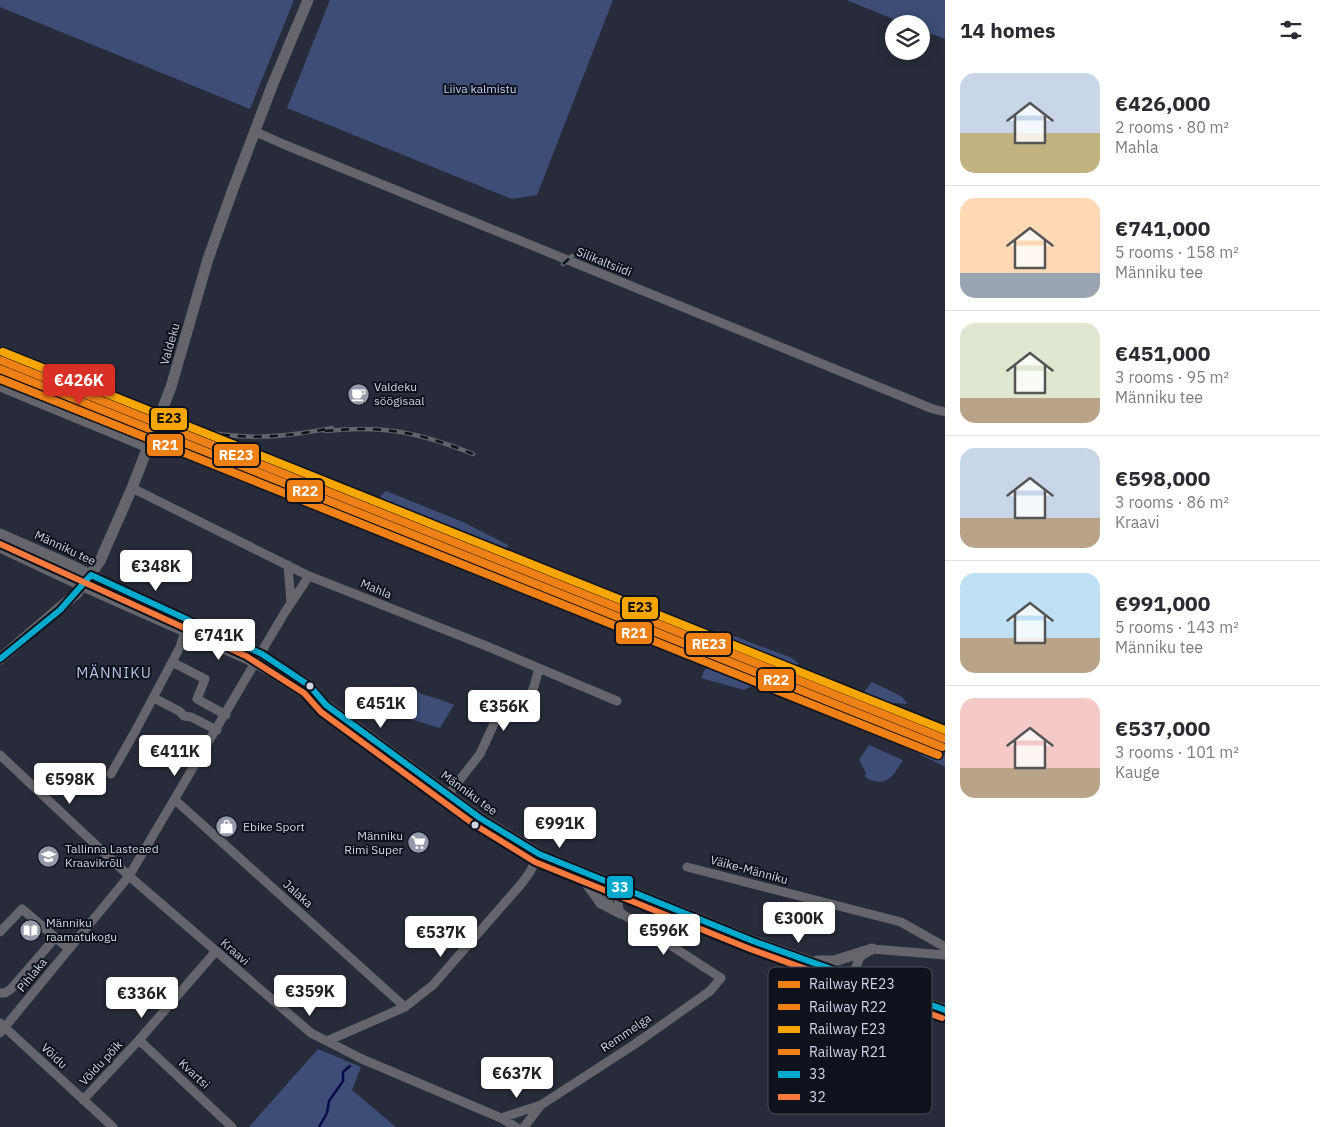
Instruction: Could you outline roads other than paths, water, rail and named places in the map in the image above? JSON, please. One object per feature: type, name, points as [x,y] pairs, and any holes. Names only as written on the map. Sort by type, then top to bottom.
[{"type":"street","name":"Valdeku","points":[[0,659],[65,604],[83,586],[100,562],[132,488],[175,377],[208,259],[254,131],[308,0]]},
{"type":"street","name":"Silikaltsiidi","points":[[254,131],[291,148],[541,250],[933,409],[945,412]]},
{"type":"street","points":[[0,387],[148,448]]},
{"type":"street","name":"Mahla","points":[[132,488],[309,576],[617,700]]},
{"type":"street","name":"Männiku tee","points":[[0,534],[91,575],[186,626]]},
{"type":"street","name":"Männiku tee","points":[[0,548],[83,586],[186,626],[259,659],[310,686],[326,705],[448,795],[496,830],[539,854],[752,941],[824,967]]},
{"type":"street","points":[[288,565],[292,603]]},
{"type":"street","name":"Pihlaka","points":[[2,1028],[129,876],[309,576]]},
{"type":"street","points":[[110,774],[154,698],[180,647],[186,626]]},
{"type":"street","points":[[172,662],[205,679],[197,700],[226,715]]},
{"type":"street","points":[[448,795],[480,754],[505,700],[518,705],[528,699],[533,690],[539,668]]},
{"type":"street","points":[[154,698],[179,711],[184,716],[191,717],[217,730]]},
{"type":"street","name":"Kraavi","points":[[0,755],[129,876],[311,1033],[362,1059],[501,1118],[516,1127]]},
{"type":"street","name":"Jalaka","points":[[175,800],[405,1007]]},
{"type":"street","points":[[327,1041],[405,1007],[433,985],[522,884],[539,854]]},
{"type":"street","name":"Väike-Männiku","points":[[687,867],[901,922],[945,947]]},
{"type":"street","points":[[570,868],[586,882],[601,903],[620,913]]},
{"type":"street","points":[[618,887],[608,895],[608,901],[610,906],[620,913]]},
{"type":"street","points":[[0,932],[22,908],[69,949]]},
{"type":"street","name":"Remmelga","points":[[501,1118],[541,1105],[635,1044],[710,991],[720,978],[620,913]]},
{"type":"street","points":[[0,992],[5,993],[11,990],[55,938]]},
{"type":"street","points":[[856,967],[860,957],[872,949]]},
{"type":"street","points":[[810,962],[834,961],[872,949],[945,955]]},
{"type":"street","name":"Võidu põik","points":[[83,1100],[139,1040],[216,951]]},
{"type":"street","name":"Männiku tee","points":[[932,1005],[945,1010]]},
{"type":"street","name":"Võidu","points":[[2,1028],[113,1127]]},
{"type":"street","name":"Kvartsi","points":[[139,1040],[232,1127]]},
{"type":"street","name":"Remmelga","points":[[524,1127],[541,1105]]},
{"type":"waterway","points":[[319,1127],[327,1113],[329,1101],[343,1081],[343,1072],[350,1066]]},
{"type":"railway","points":[[563,264],[572,256]]},
{"type":"railway","points":[[131,405],[188,428],[225,435],[277,436],[332,428]]},
{"type":"railway","points":[[325,431],[365,429],[400,432],[435,440],[473,454]]},
{"type":"rail line","name":"E23","points":[[3,352],[945,730]]},
{"type":"rail line","name":"RE23","points":[[0,360],[945,739]]},
{"type":"rail line","name":"R22","points":[[0,369],[942,747]]},
{"type":"rail line","name":"R21","points":[[0,379],[938,755]]},
{"type":"place","name":"Valdeku söögisaal","points":[[358,394]]},
{"type":"place","name":"Ebike Sport","points":[[227,827]]},
{"type":"place","name":"Männiku Rimi Super","points":[[419,843]]},
{"type":"place","name":"Tallinna Lasteaed Kraavikrõll","points":[[49,856]]},
{"type":"place","name":"Männiku raamatukogu","points":[[30,930]]},
{"type":"district","name":"MÄNNIKU","points":[[114,673]]},
{"type":"park label","name":"Liiva kalmistu","points":[[480,89]]}]
